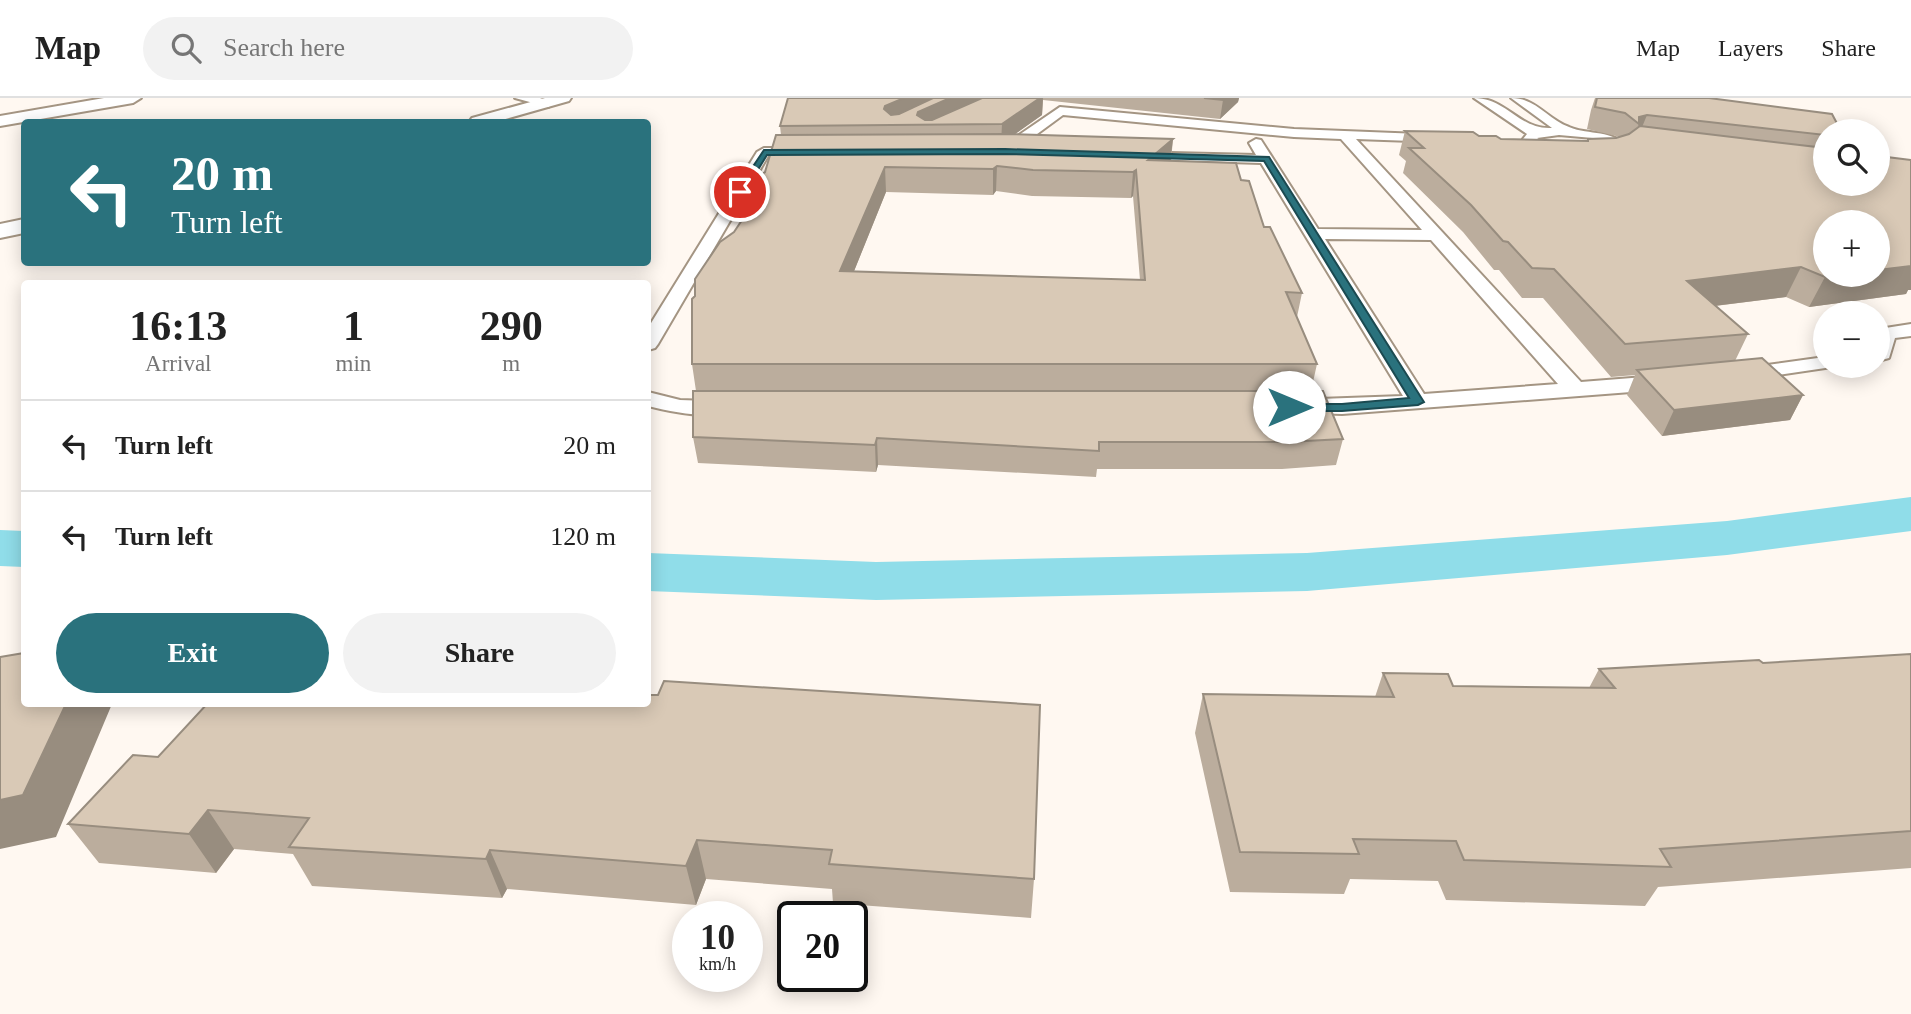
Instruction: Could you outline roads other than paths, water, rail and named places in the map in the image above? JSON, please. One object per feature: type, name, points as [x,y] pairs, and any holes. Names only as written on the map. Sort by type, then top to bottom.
[{"type":"main road","points":[[0,109],[64,98]]},
{"type":"main road","points":[[0,121],[134,98]]},
{"type":"main road","points":[[489,119],[556,100]]},
{"type":"main road","points":[[0,231],[21,227]]},
{"type":"lane","points":[[522,98],[556,100]]},
{"type":"lane","points":[[1480,98],[1532,138],[1553,150],[1591,155],[1619,152],[1622,149],[1617,143],[1567,132],[1517,98]]},
{"type":"lane","points":[[1037,108],[1247,129],[1448,139]]},
{"type":"lane","points":[[1033,152],[998,151],[1060,111]]},
{"type":"lane","points":[[1247,129],[1418,402]]},
{"type":"lane","points":[[1532,138],[1567,132]]},
{"type":"lane","points":[[1345,135],[1575,389]]},
{"type":"lane","points":[[651,339],[764,152],[831,152]]},
{"type":"lane","points":[[1115,155],[1266,159]]},
{"type":"lane","points":[[1313,234],[1436,235]]},
{"type":"lane","points":[[1890,333],[1911,330]]},
{"type":"lane","points":[[1720,378],[1813,365]]},
{"type":"lane","points":[[1272,407],[1342,407],[1694,380]]},
{"type":"lane","points":[[651,400],[680,407],[746,407]]},
{"type":"waterway","points":[[651,572],[876,581],[1307,572],[1727,538],[1911,514]]},
{"type":"waterway","points":[[0,548],[21,549]]}]
